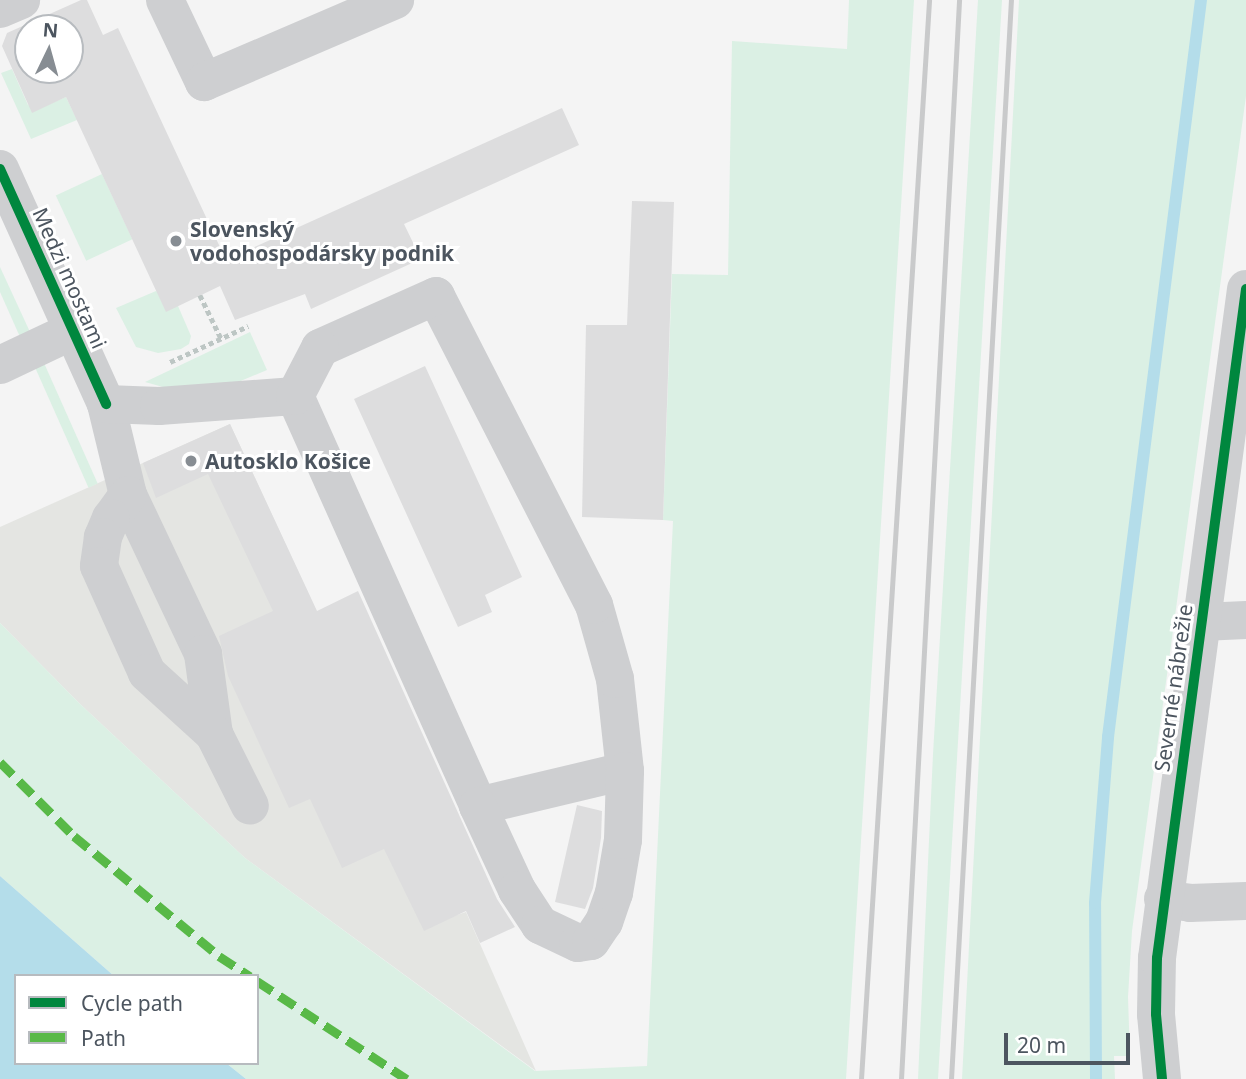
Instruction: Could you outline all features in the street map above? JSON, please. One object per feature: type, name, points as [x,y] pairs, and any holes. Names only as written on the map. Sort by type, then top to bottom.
[{"type":"street","points":[[0,9],[21,0]]},
{"type":"street","points":[[165,0],[204,82],[395,0]]},
{"type":"street","name":"Medzi mostami","points":[[0,169],[106,404],[128,495],[203,654],[214,734]]},
{"type":"street","points":[[436,296],[594,605],[615,679],[625,771],[624,840],[614,893],[604,922],[591,941],[578,943],[540,925],[517,890],[295,396],[320,348],[436,296]]},
{"type":"street","name":"Severné nábrežie","points":[[1162,1079],[1156,1014],[1157,958],[1163,899],[1245,299]]},
{"type":"street","points":[[0,365],[72,331]]},
{"type":"street","points":[[106,404],[159,406],[295,396]]},
{"type":"street","points":[[128,495],[111,518],[103,537],[99,566],[147,673],[214,734],[250,806]]},
{"type":"street","points":[[1202,622],[1246,620]]},
{"type":"street","points":[[478,806],[625,771]]},
{"type":"street","points":[[1163,899],[1190,903],[1246,901]]},
{"type":"path","points":[[200,295],[221,338]]},
{"type":"path","points":[[169,363],[248,326]]},
{"type":"shaded area","points":[[230,424],[457,915],[466,912],[536,1071],[245,858],[79,703],[0,623],[0,527]]},
{"type":"green space","points":[[849,0],[914,0],[846,1079],[246,1079],[228,1065],[259,1065],[259,974],[112,974],[0,876],[0,623],[79,703],[245,858],[535,1071],[647,1066],[673,521],[663,520],[672,274],[728,275],[732,41],[847,49]]},
{"type":"green space","points":[[978,0],[1002,0],[938,1079],[918,1079],[933,754]]},
{"type":"green space","points":[[1019,0],[1246,0],[1246,96],[1132,931],[1128,997],[1130,1056],[1114,1056],[1115,1079],[962,1079]]},
{"type":"green space","points":[[12,69],[14,84],[19,84],[28,105],[38,109],[66,97],[77,120],[31,139],[1,73]]},
{"type":"green space","points":[[102,174],[132,239],[86,261],[56,196]]},
{"type":"green space","points":[[0,267],[30,332],[20,337],[0,292]]},
{"type":"green space","points":[[156,291],[178,306],[191,336],[189,344],[181,349],[158,353],[136,347],[116,308]]},
{"type":"green space","points":[[250,332],[267,370],[224,388],[163,387],[145,382]]},
{"type":"green space","points":[[44,363],[98,484],[89,488],[35,367]]},
{"type":"water","points":[[0,876],[112,974],[14,974],[14,1065],[228,1065],[246,1079],[0,1079]]},
{"type":"building","points":[[81,0],[87,0],[103,35],[118,28],[226,260],[562,108],[579,145],[404,224],[421,259],[311,309],[305,294],[235,320],[220,286],[166,312],[66,97],[32,113],[19,84],[84,84],[84,14],[50,14]]},
{"type":"building","points":[[14,30],[14,73],[2,46],[7,33]]},
{"type":"building","points":[[632,201],[674,202],[663,520],[582,517],[586,325],[627,325]]},
{"type":"building","points":[[425,366],[522,577],[485,595],[492,612],[458,627],[354,399]]},
{"type":"building","points":[[230,424],[317,611],[358,591],[497,899],[515,927],[480,943],[466,911],[424,931],[384,849],[342,868],[310,799],[289,808],[228,676],[219,636],[273,611],[208,474],[156,498],[143,463]]},
{"type":"building","points":[[577,805],[602,811],[601,838],[593,888],[585,909],[555,902]]},
{"type":"waterway","points":[[1096,1079],[1095,903],[1108,737],[1201,0]]},
{"type":"railway","points":[[861,1079],[929,0]]},
{"type":"railway","points":[[901,1079],[959,0]]},
{"type":"railway","points":[[951,1079],[1011,0]]},
{"type":"marked path","points":[[0,762],[74,836],[219,956],[247,974]]},
{"type":"marked path","points":[[259,982],[407,1079]]},
{"type":"cycle path","points":[[0,169],[106,404]]},
{"type":"cycle path","points":[[1162,1079],[1156,1014],[1157,958],[1246,289]]},
{"type":"place","name":"Slovenský vodohospodársky podnik","points":[[176,241]]},
{"type":"place","name":"Autosklo Košice","points":[[191,461]]}]
